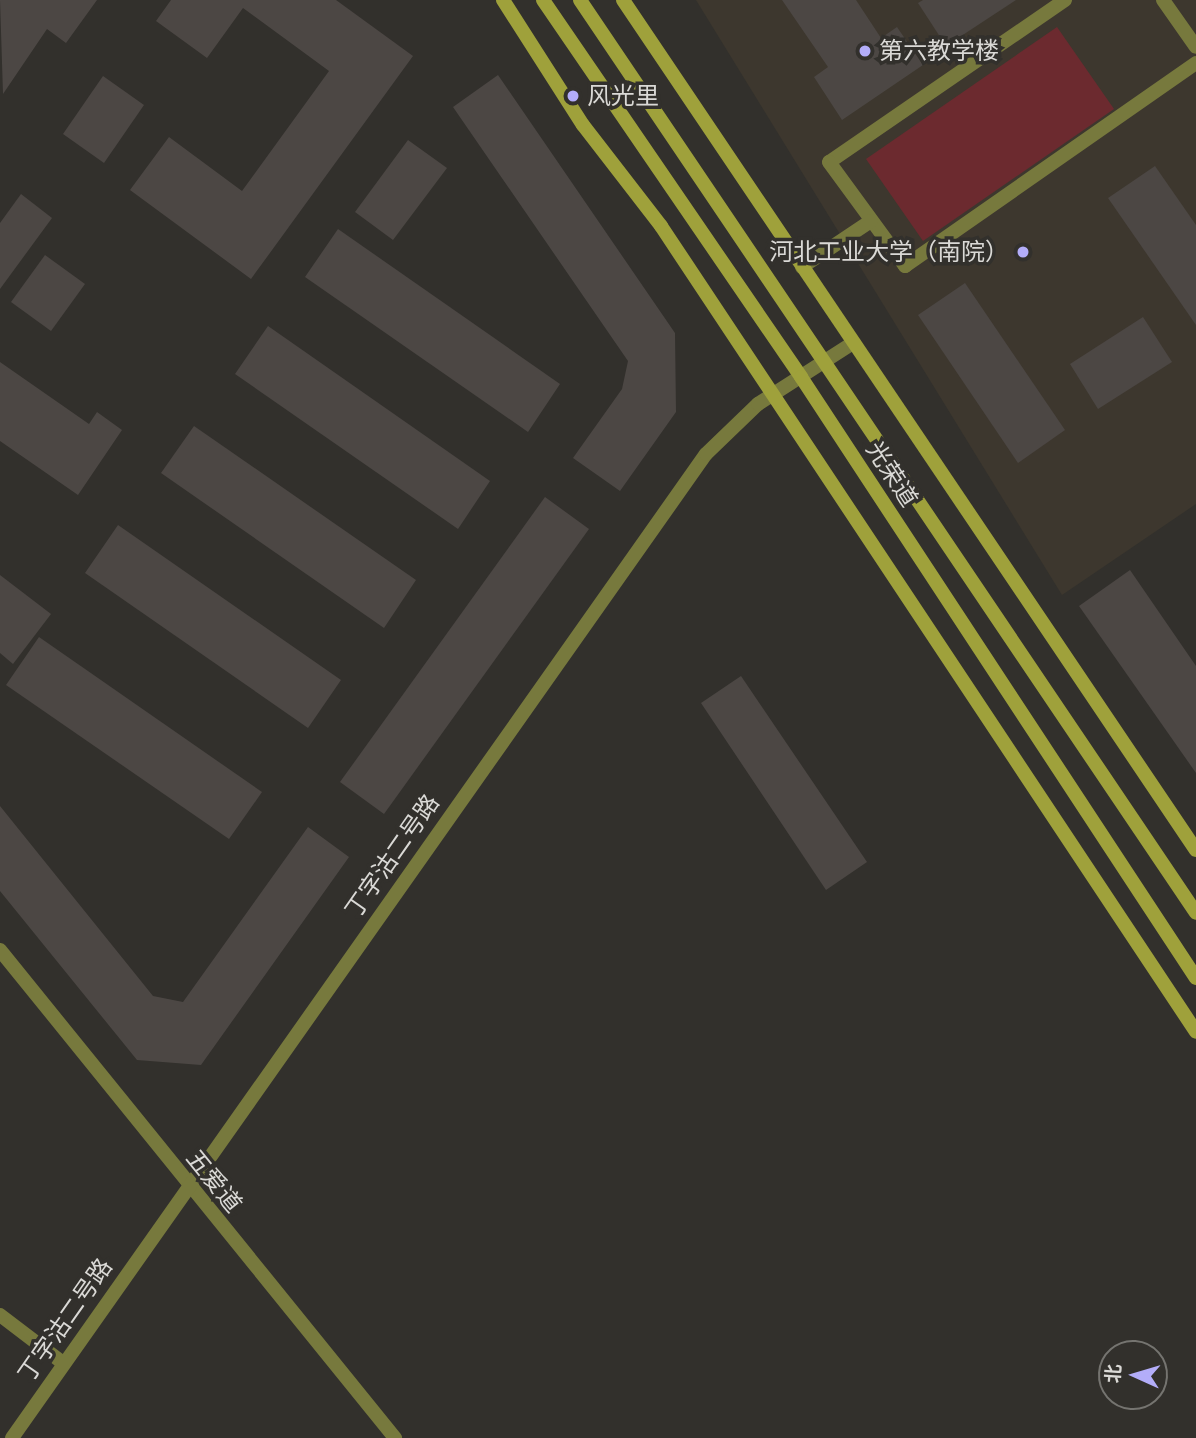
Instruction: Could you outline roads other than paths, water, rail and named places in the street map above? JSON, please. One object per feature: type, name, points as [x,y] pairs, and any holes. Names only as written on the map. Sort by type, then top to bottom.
[{"type":"main road","points":[[503,0],[772,395],[1196,1032]]},
{"type":"main road","name":"光荣道","points":[[543,0],[801,377],[1196,978]]},
{"type":"main road","name":"光荣道","points":[[580,0],[1196,913]]},
{"type":"main road","points":[[624,0],[1196,850]]},
{"type":"street","points":[[1065,0],[829,162],[905,266],[1196,63]]},
{"type":"street","points":[[1163,0],[1196,47]]},
{"type":"street","points":[[802,267],[871,221]]},
{"type":"street","name":"丁字沽二号路","points":[[12,1438],[187,1184],[706,454],[772,395],[853,343]]},
{"type":"street","name":"五爱道","points":[[0,950],[187,1184],[396,1438]]},
{"type":"street","points":[[0,1315],[64,1363]]},
{"type":"place","name":"第六教学楼","points":[[865,51]]},
{"type":"place","name":"风光里","points":[[573,96]]},
{"type":"place","name":"河北工业大学（南院）","points":[[1023,252]]}]
